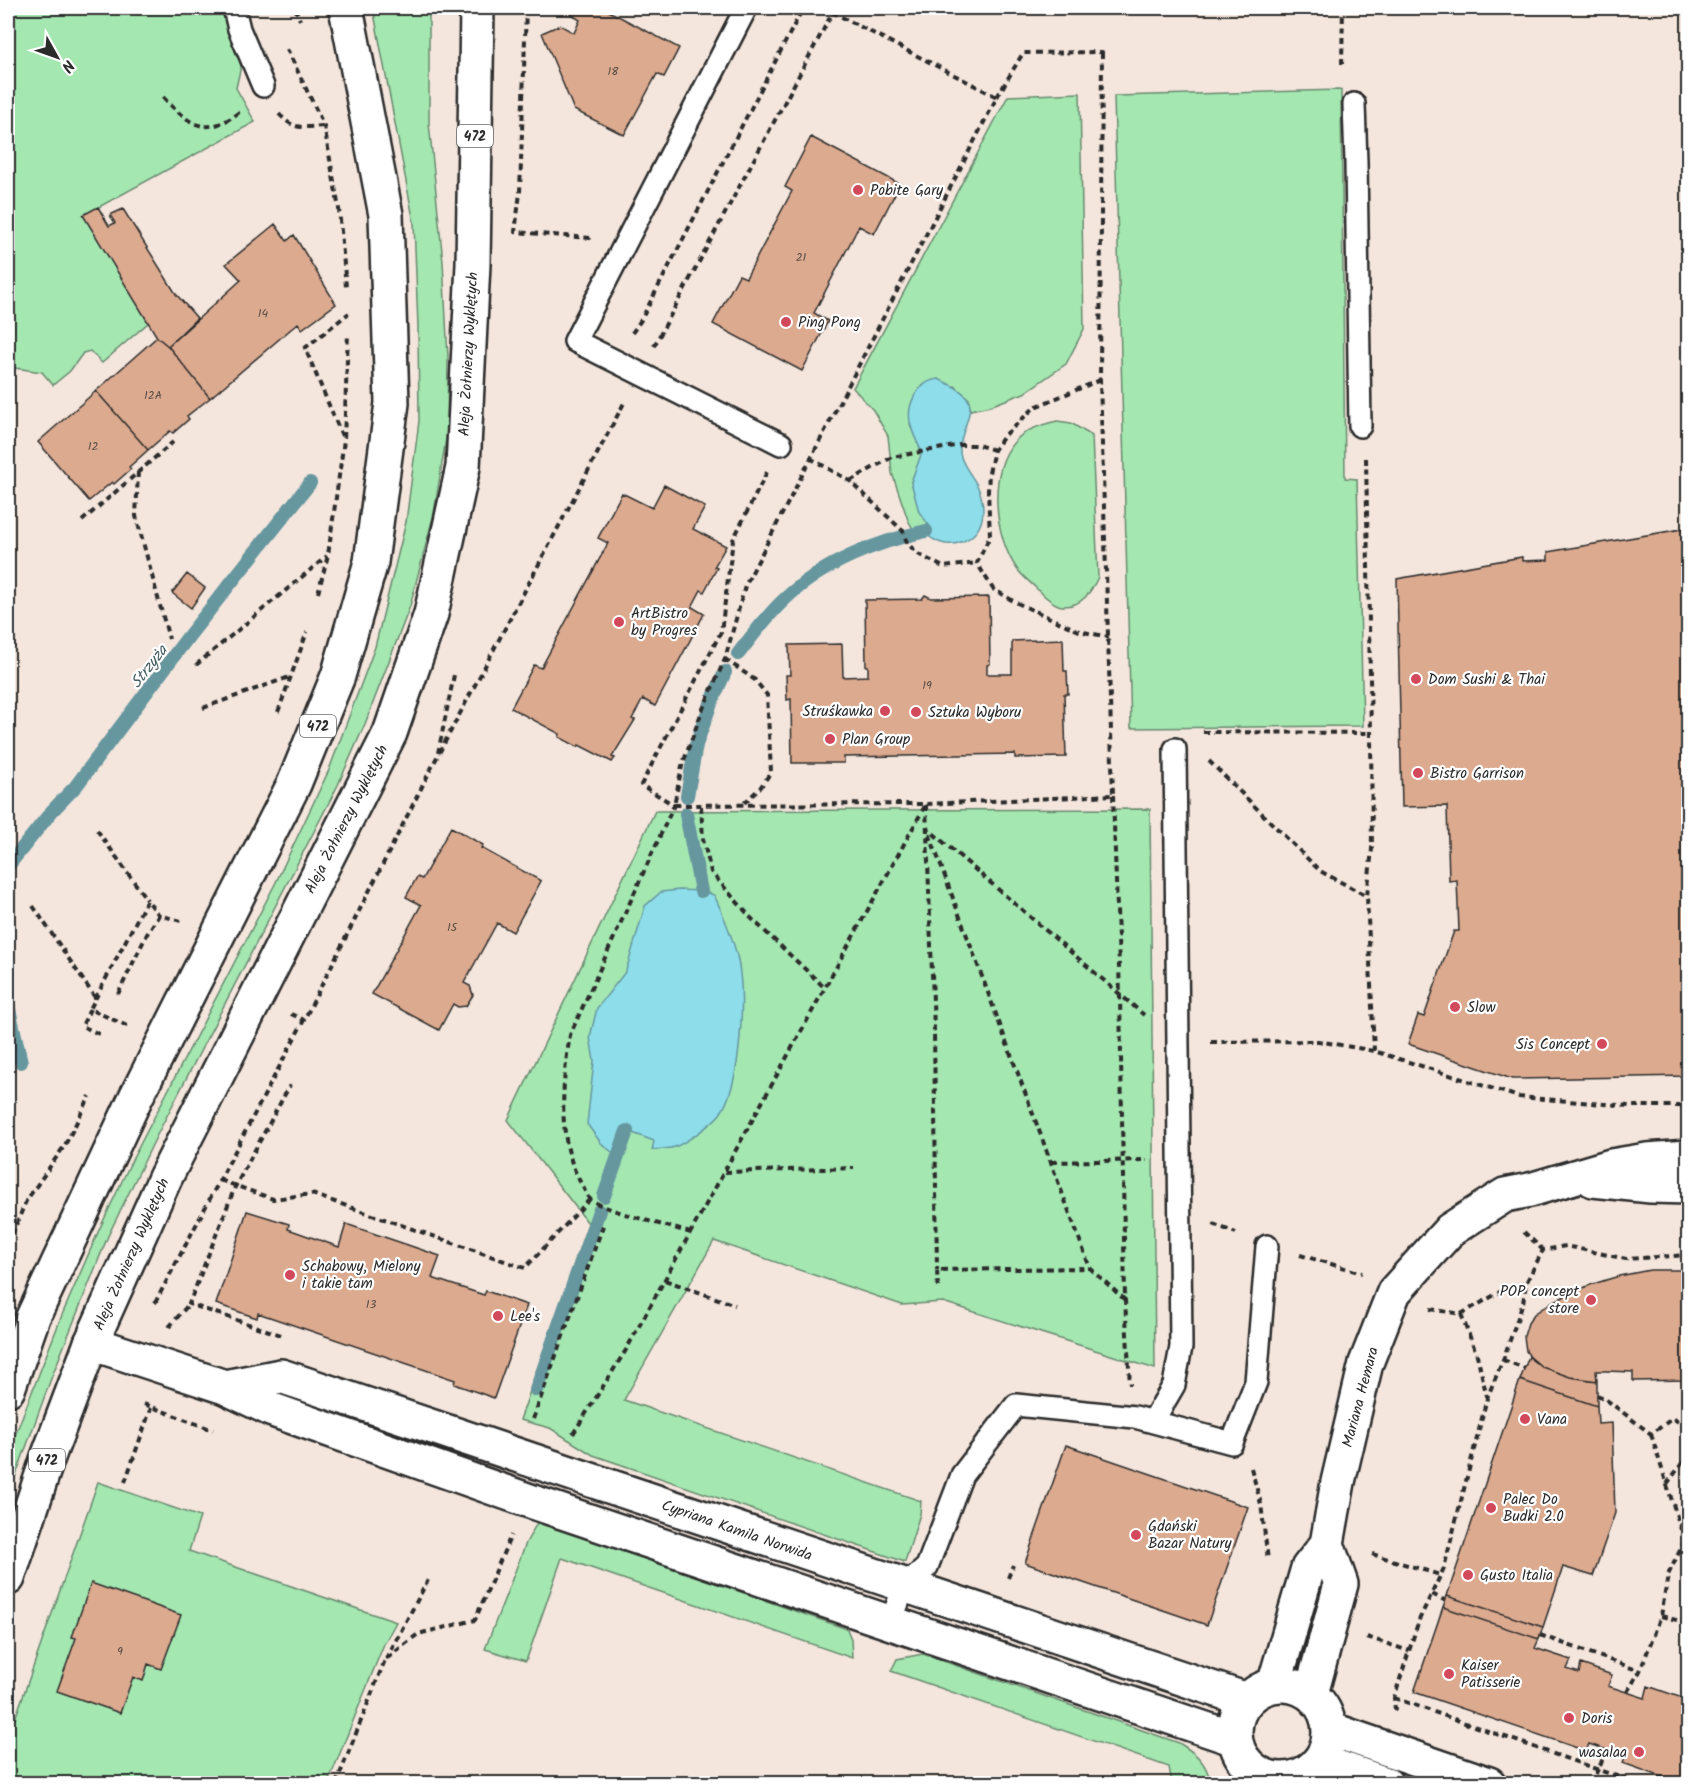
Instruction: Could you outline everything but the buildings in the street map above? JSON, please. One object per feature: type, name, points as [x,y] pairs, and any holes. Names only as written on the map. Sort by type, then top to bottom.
[{"type":"street","name":"472","points":[[8,1389],[33,1317],[136,1097],[294,784],[338,676],[371,562],[392,403],[386,215],[346,8]]},
{"type":"street","name":"Aleja Żołnierzy Wyklętych","points":[[8,1578],[48,1457],[91,1343],[165,1178],[390,732],[431,614],[463,467],[473,264],[477,8]]},
{"type":"street","name":"Mariana Hemara","points":[[1260,1693],[1308,1568],[1327,1544],[1338,1482],[1366,1363],[1394,1292],[1450,1230],[1504,1195],[1611,1167],[1647,1160],[1689,1157]]},
{"type":"street","name":"Mariana Hemara","points":[[1573,1178],[1615,1184],[1689,1187]]},
{"type":"street","name":"Cypriana Kamila Norwida","points":[[91,1343],[225,1387],[273,1410],[530,1501],[890,1624],[1242,1763]]},
{"type":"street","name":"Cypriana Kamila Norwida","points":[[225,1387],[281,1376],[904,1587],[1260,1693]]},
{"type":"street","name":"Mariana Hemara","points":[[1311,1694],[1341,1584],[1327,1544]]},
{"type":"street","points":[[1297,1687],[1311,1694],[1322,1706],[1330,1729],[1326,1751],[1320,1761],[1301,1776],[1288,1781],[1267,1777],[1242,1763],[1236,1725],[1239,1712],[1260,1693],[1297,1687]]},
{"type":"street","points":[[1330,1729],[1489,1784]]},
{"type":"street","points":[[1320,1761],[1386,1784]]},
{"type":"lane","points":[[234,8],[239,29],[263,86]]},
{"type":"lane","points":[[746,8],[575,342],[781,444]]},
{"type":"lane","points":[[1354,104],[1360,426]]},
{"type":"lane","points":[[1144,1419],[1174,1385],[1181,1347],[1174,749]]},
{"type":"lane","points":[[890,1624],[904,1587],[927,1567],[962,1475],[1016,1405],[1144,1419],[1232,1443],[1256,1382],[1267,1246]]},
{"type":"path","points":[[296,8],[300,20]]},
{"type":"path","points":[[526,8],[519,193],[515,232],[566,237]]},
{"type":"path","points":[[611,359],[641,320],[803,8]]},
{"type":"path","points":[[1342,64],[1343,8]]},
{"type":"path","points":[[832,12],[997,97]]},
{"type":"path","points":[[282,40],[324,126],[339,209],[347,290]]},
{"type":"path","points":[[691,1233],[590,1199],[574,1173],[568,1147],[562,1095],[570,1035],[674,805],[682,766],[702,711],[725,659],[746,586],[997,97],[1023,53],[1102,52],[1100,381],[1120,995],[1125,1300],[1130,1383],[1144,1419]]},
{"type":"path","points":[[163,97],[177,112],[196,125],[220,125],[241,111],[263,86],[271,106],[286,122],[296,128],[324,126]]},
{"type":"path","points":[[318,594],[328,555],[344,440],[348,302]]},
{"type":"path","points":[[344,440],[305,348],[349,313]]},
{"type":"path","points":[[977,563],[990,536],[988,490],[994,450],[1005,435],[1035,407],[1100,381]]},
{"type":"path","points":[[82,521],[173,442]]},
{"type":"path","points":[[781,444],[733,540],[721,632],[641,785],[674,805],[701,806],[926,804],[1113,795]]},
{"type":"path","points":[[850,481],[892,457],[960,445],[994,450]]},
{"type":"path","points":[[1366,449],[1372,849],[1367,896],[1374,1051]]},
{"type":"path","points":[[810,459],[850,481],[903,531],[907,543],[918,554],[943,567],[977,563]]},
{"type":"path","points":[[138,472],[136,516],[169,639]]},
{"type":"path","points":[[196,665],[328,555]]},
{"type":"path","points":[[977,563],[993,589],[1015,602],[1079,631],[1108,637]]},
{"type":"path","points":[[274,720],[310,624]]},
{"type":"path","points":[[725,659],[755,680],[767,696],[771,772],[760,788],[741,806]]},
{"type":"path","points":[[154,1306],[304,1020],[437,757],[456,664]]},
{"type":"path","points":[[202,708],[292,676]]},
{"type":"path","points":[[1174,749],[1200,732],[1371,732]]},
{"type":"path","points":[[1174,749],[1206,758],[1320,871],[1367,896]]},
{"type":"path","points":[[926,804],[934,1030],[938,1287]]},
{"type":"path","points":[[626,1350],[926,804]]},
{"type":"path","points":[[701,806],[703,838],[711,872],[752,919],[825,988]]},
{"type":"path","points":[[927,828],[1120,995]]},
{"type":"path","points":[[927,828],[1090,1268],[1125,1300]]},
{"type":"path","points":[[97,830],[159,915],[181,921],[176,931]]},
{"type":"path","points":[[99,1034],[82,1026],[147,900]]},
{"type":"path","points":[[33,906],[96,999]]},
{"type":"path","points":[[118,994],[147,934],[159,915]]},
{"type":"path","points":[[90,1009],[127,1026]]},
{"type":"path","points":[[288,1012],[304,1020]]},
{"type":"path","points":[[122,1036],[132,1016]]},
{"type":"path","points":[[1178,1042],[1318,1041],[1374,1051],[1519,1097],[1629,1106],[1689,1106]]},
{"type":"path","points":[[238,1181],[290,1085]]},
{"type":"path","points":[[8,1244],[26,1201],[65,1145],[92,1093]]},
{"type":"path","points":[[1052,1162],[1179,1159]]},
{"type":"path","points":[[725,1172],[854,1168]]},
{"type":"path","points":[[220,1180],[273,1199],[312,1194],[525,1268],[590,1199]]},
{"type":"path","points":[[1180,1210],[1267,1246],[1362,1273],[1394,1292],[1432,1310],[1461,1314],[1500,1292],[1526,1283]]},
{"type":"path","points":[[531,1424],[604,1222]]},
{"type":"path","points":[[1395,1717],[1394,1698],[1419,1620],[1440,1575],[1487,1398],[1523,1303],[1526,1283],[1543,1250],[1566,1246],[1626,1259],[1689,1255]]},
{"type":"path","points":[[937,1270],[1090,1268]]},
{"type":"path","points":[[665,1280],[735,1305]]},
{"type":"path","points":[[163,1334],[189,1304]]},
{"type":"path","points":[[1461,1314],[1477,1355],[1487,1398]]},
{"type":"path","points":[[1503,1360],[1525,1368]]},
{"type":"path","points":[[1597,1395],[1651,1434],[1685,1540]]},
{"type":"path","points":[[140,1401],[151,1408],[213,1430]]},
{"type":"path","points":[[125,1482],[151,1408]]},
{"type":"path","points":[[1651,1434],[1673,1419],[1689,1429]]},
{"type":"path","points":[[1232,1443],[1252,1468],[1261,1504],[1268,1561]]},
{"type":"path","points":[[1667,1484],[1689,1455]]},
{"type":"path","points":[[385,1660],[418,1634],[475,1620],[514,1528]]},
{"type":"path","points":[[1627,1692],[1640,1671],[1661,1616],[1668,1575],[1689,1534]]},
{"type":"path","points":[[1365,1551],[1440,1575]]},
{"type":"path","points":[[336,1784],[385,1660],[428,1580]]},
{"type":"path","points":[[1432,1594],[1446,1601]]},
{"type":"path","points":[[1661,1616],[1689,1623]]},
{"type":"path","points":[[1540,1635],[1640,1671]]},
{"type":"path","points":[[1365,1636],[1409,1651]]},
{"type":"path","points":[[1394,1698],[1639,1784]]},
{"type":"path","points":[[1591,1784],[1607,1750]]},
{"type":"green space","points":[[8,8],[223,8],[234,36],[241,66],[236,88],[255,122],[84,215],[149,322],[102,363],[90,351],[83,353],[70,371],[53,385],[42,372],[8,367]]},
{"type":"green space","points":[[373,8],[429,8],[429,123],[443,262],[448,358],[447,432],[434,513],[410,606],[365,724],[338,785],[157,1135],[108,1236],[52,1376],[8,1497],[8,1459],[14,1438],[62,1315],[99,1230],[131,1162],[275,884],[329,770],[375,647],[406,522],[419,421],[414,223]]},
{"type":"green space","points":[[1341,90],[1345,478],[1357,479],[1363,726],[1131,728],[1114,96]]},
{"type":"green space","points":[[1080,93],[1084,329],[1066,364],[1024,393],[990,406],[970,410],[969,399],[955,386],[910,424],[923,452],[911,482],[929,526],[913,529],[892,473],[888,436],[873,410],[853,388],[1008,96]]},
{"type":"green space","points":[[1057,421],[1071,423],[1092,436],[1098,577],[1085,598],[1069,606],[1055,604],[1017,569],[1003,540],[997,504],[1001,468],[1016,440],[1030,430]]},
{"type":"green space","points":[[1150,809],[1155,1369],[943,1302],[902,1305],[714,1241],[624,1400],[921,1501],[920,1514],[905,1562],[593,1455],[550,1428],[520,1420],[588,1223],[508,1120],[655,811]]},
{"type":"green space","points":[[98,1482],[200,1517],[189,1551],[396,1622],[384,1644],[328,1783],[8,1784],[8,1739]]},
{"type":"green space","points":[[538,1521],[847,1629],[851,1639],[852,1658],[562,1558],[526,1661],[485,1649],[526,1543]]},
{"type":"green space","points":[[923,1654],[1179,1743],[1200,1759],[1211,1783],[1172,1783],[1169,1767],[891,1671],[897,1659]]},
{"type":"water","points":[[938,379],[959,390],[968,399],[970,405],[960,450],[962,461],[977,485],[983,510],[980,526],[975,532],[969,538],[952,544],[939,542],[927,535],[929,525],[919,512],[911,482],[922,452],[911,426],[911,403],[924,385]]},
{"type":"water","points":[[701,891],[714,895],[736,952],[740,976],[741,1016],[733,1082],[720,1114],[686,1141],[675,1147],[652,1150],[654,1141],[622,1129],[613,1153],[601,1143],[587,1124],[594,1061],[590,1037],[597,1008],[626,971],[645,906],[661,892]]},
{"type":"waterway","name":"Strzyża","points":[[8,866],[52,811],[76,786],[188,637],[310,483]]},
{"type":"waterway","points":[[738,654],[779,604],[816,574],[869,548],[926,531]]},
{"type":"waterway","points":[[687,796],[696,745],[725,672]]},
{"type":"waterway","points":[[686,814],[701,891]]},
{"type":"waterway","name":"Strzyża","points":[[8,1005],[21,1062]]},
{"type":"waterway","points":[[604,1196],[627,1131]]},
{"type":"waterway","points":[[536,1390],[599,1211]]},
{"type":"place","name":"Pobite Gary","points":[[858,190]]},
{"type":"place","name":"Ping Pong","points":[[786,322]]},
{"type":"place","name":"ArtBistro by Progres","points":[[619,622]]},
{"type":"place","name":"Dom Sushi & Thai","points":[[1416,679]]},
{"type":"place","name":"Struśkawka","points":[[885,711]]},
{"type":"place","name":"Sztuka Wyboru","points":[[916,712]]},
{"type":"place","name":"Plan Group","points":[[830,739]]},
{"type":"place","name":"Bistro Garrison","points":[[1418,773]]},
{"type":"place","name":"Slow","points":[[1455,1007]]},
{"type":"place","name":"Sis Concept","points":[[1602,1044]]},
{"type":"place","name":"Schabowy, Mielony i takie tam","points":[[290,1275]]},
{"type":"place","name":"POP concept store","points":[[1591,1300]]},
{"type":"place","name":"Lee's","points":[[498,1316]]},
{"type":"place","name":"Vana","points":[[1525,1419]]},
{"type":"place","name":"Palec Do Budki 2.0","points":[[1491,1508]]},
{"type":"place","name":"Gdański Bazar Natury","points":[[1136,1535]]},
{"type":"place","name":"Gusto Italia","points":[[1468,1575]]},
{"type":"place","name":"Kaiser Patisserie","points":[[1449,1674]]},
{"type":"place","name":"Doris","points":[[1569,1718]]},
{"type":"place","name":"wasalaa","points":[[1639,1752]]}]
